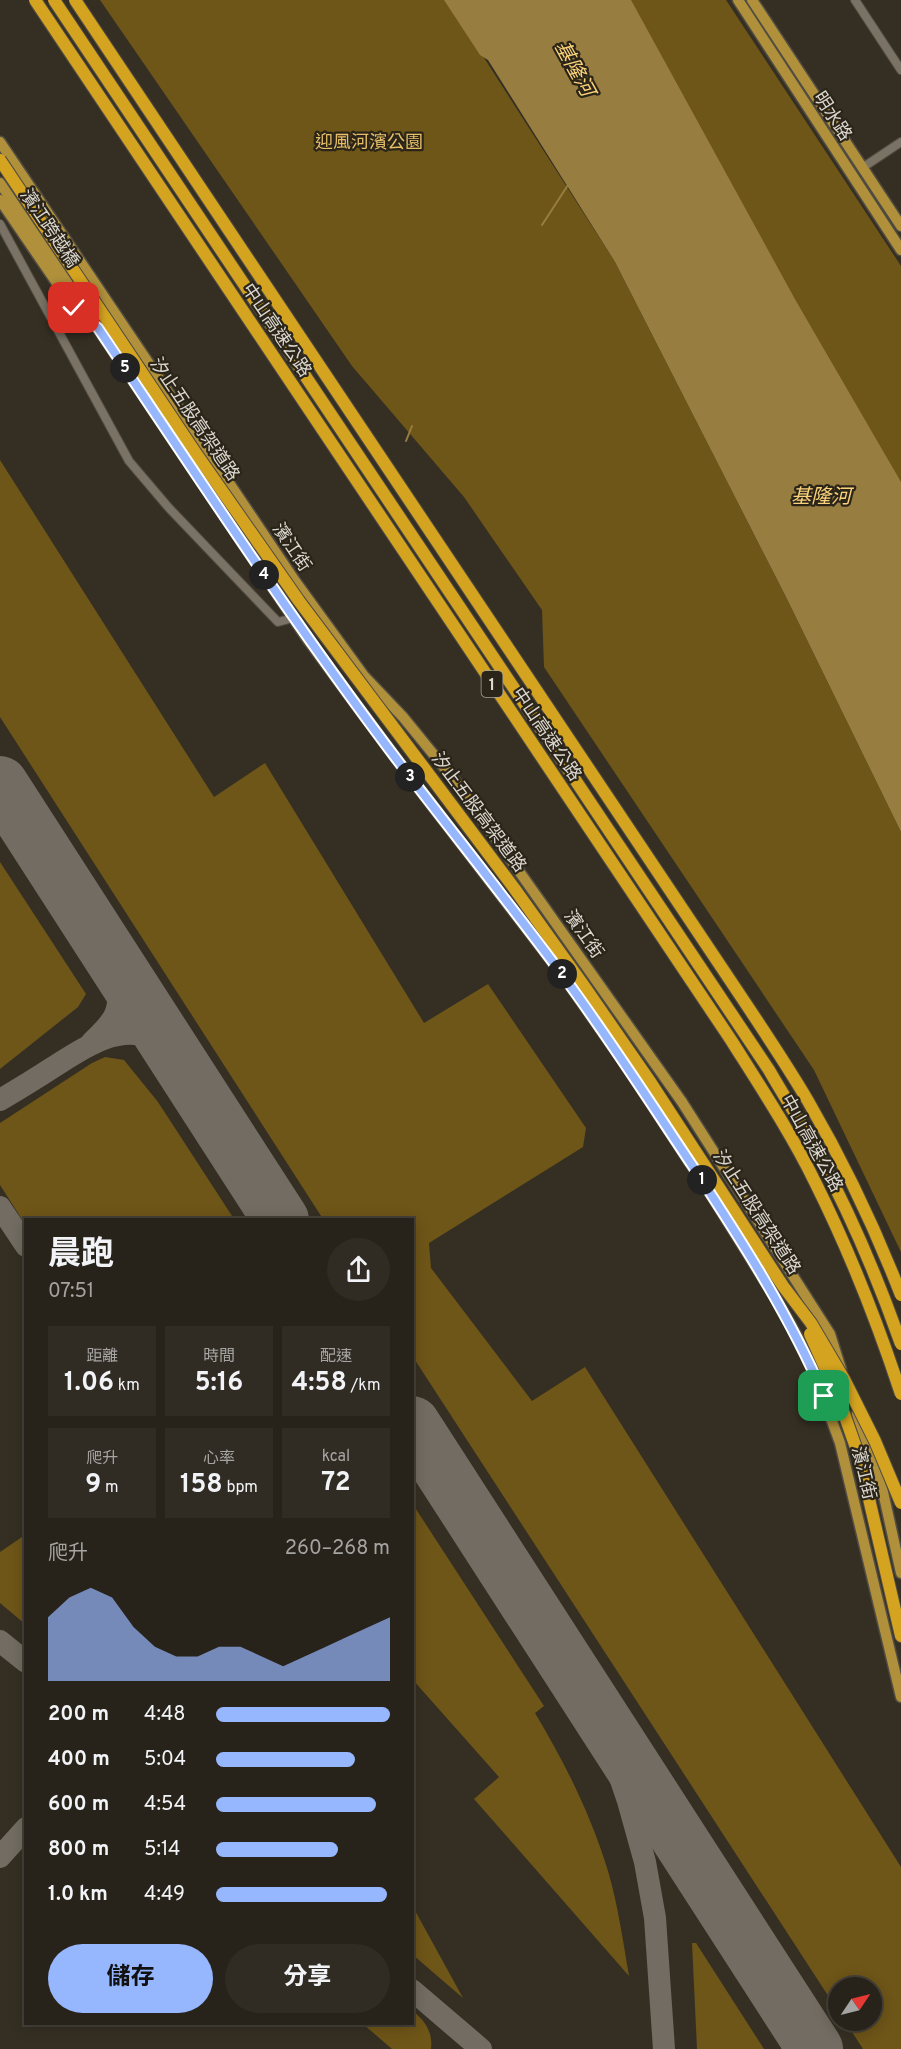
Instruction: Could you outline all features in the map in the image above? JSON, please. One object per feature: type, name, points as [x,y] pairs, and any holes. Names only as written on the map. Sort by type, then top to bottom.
[{"type":"highway","name":"中山高速公路","points":[[35,0],[718,1020],[774,1109],[814,1180],[851,1257],[881,1333],[901,1394]]},
{"type":"highway","name":"中山高速公路","points":[[54,0],[769,1070],[818,1154],[853,1224],[881,1288],[901,1344]]},
{"type":"highway","name":"1","points":[[75,0],[751,1011],[808,1101],[852,1182],[887,1258],[901,1295]]},
{"type":"highway","name":"汐止五股高架道路","points":[[0,160],[195,452],[299,602],[514,888],[651,1083],[783,1286],[811,1323],[844,1379],[875,1441],[901,1503]]},
{"type":"highway","points":[[783,1286],[812,1338],[837,1394],[859,1456],[901,1636]]},
{"type":"main road","points":[[732,0],[753,25]]},
{"type":"main road","name":"明水路","points":[[738,0],[901,250]]},
{"type":"main road","name":"明水路","points":[[752,0],[901,226]]},
{"type":"main road","name":"濱江街","points":[[0,132],[135,335],[149,363]]},
{"type":"main road","name":"濱江街","points":[[0,142],[295,582],[363,676],[424,742],[456,782],[671,1086],[779,1252],[830,1334],[883,1492],[901,1573]]},
{"type":"main road","name":"濱江跨越橋","points":[[0,183],[73,292]]},
{"type":"main road","name":"濱江街","points":[[0,200],[74,308],[98,328]]},
{"type":"main road","name":"濱江街","points":[[73,292],[293,618],[398,761],[565,978],[624,1062],[776,1297],[800,1342],[824,1396],[840,1443],[901,1696]]},
{"type":"main road","points":[[398,761],[424,742]]},
{"type":"main road","points":[[840,1443],[864,1435]]},
{"type":"street","points":[[855,0],[901,70]]},
{"type":"street","points":[[862,168],[901,142]]},
{"type":"street","points":[[0,224],[129,461],[169,508],[278,622],[293,618]]},
{"type":"green space","name":"迎風河濱公園","points":[[100,0],[447,0],[615,262],[786,597],[901,832],[901,1252],[814,1070],[544,667],[542,610],[464,497],[352,366]]},
{"type":"green space","points":[[626,0],[726,0],[901,266],[901,491]]},
{"type":"green space","points":[[0,460],[214,797],[265,763],[424,1023],[488,984],[586,1128],[583,1147],[429,1243],[431,1268],[532,1401],[585,1367],[901,1867],[901,2049],[863,2049],[851,2031],[882,2031],[882,1977],[828,1977],[828,1996],[414,1359],[414,1218],[322,1218],[0,717]]},
{"type":"green space","points":[[0,862],[86,994],[78,1007],[0,1069]]},
{"type":"green space","points":[[105,1057],[124,1060],[158,1102],[233,1218],[24,1218],[24,1222],[0,1185],[0,1123],[92,1063]]},
{"type":"green space","points":[[414,1506],[544,1706],[535,1713],[576,1790],[594,1830],[608,1871],[629,1976],[474,1799],[499,1777],[414,1681]]},
{"type":"green space","points":[[24,1536],[24,1623],[0,1603],[0,1552]]},
{"type":"green space","points":[[414,1909],[463,1998],[414,1956]]},
{"type":"green space","points":[[692,1943],[696,1943],[764,2049],[697,2049]]},
{"type":"green space","points":[[414,2012],[427,2027],[431,2037],[431,2049],[392,2049],[364,2025],[414,2025]]},
{"type":"water","name":"基隆河","points":[[444,0],[631,0],[796,301],[901,482],[901,832],[786,597],[615,262],[488,60],[480,55]]},
{"type":"waterway","points":[[542,225],[568,185]]},
{"type":"waterway","points":[[406,441],[412,426]]},
{"type":"taxiway","points":[[0,787],[118,980],[115,1015],[92,1042]]},
{"type":"taxiway","points":[[0,1100],[75,1053],[99,1041],[124,1034],[151,1037],[280,1218]]},
{"type":"taxiway","points":[[0,1207],[24,1243]]},
{"type":"taxiway","points":[[0,1641],[24,1660]]},
{"type":"taxiway","points":[[583,1689],[611,1751],[645,1862],[655,1918],[664,2049]]},
{"type":"taxiway","points":[[0,1857],[24,1830]]},
{"type":"taxiway","points":[[414,1992],[481,2049]]},
{"type":"runway","points":[[0,784],[280,1218]]},
{"type":"runway","points":[[414,1427],[815,2049]]},
{"type":"route","points":[[74,308],[98,328],[309,641],[565,978],[624,1062],[776,1297],[800,1342],[824,1396]]}]
